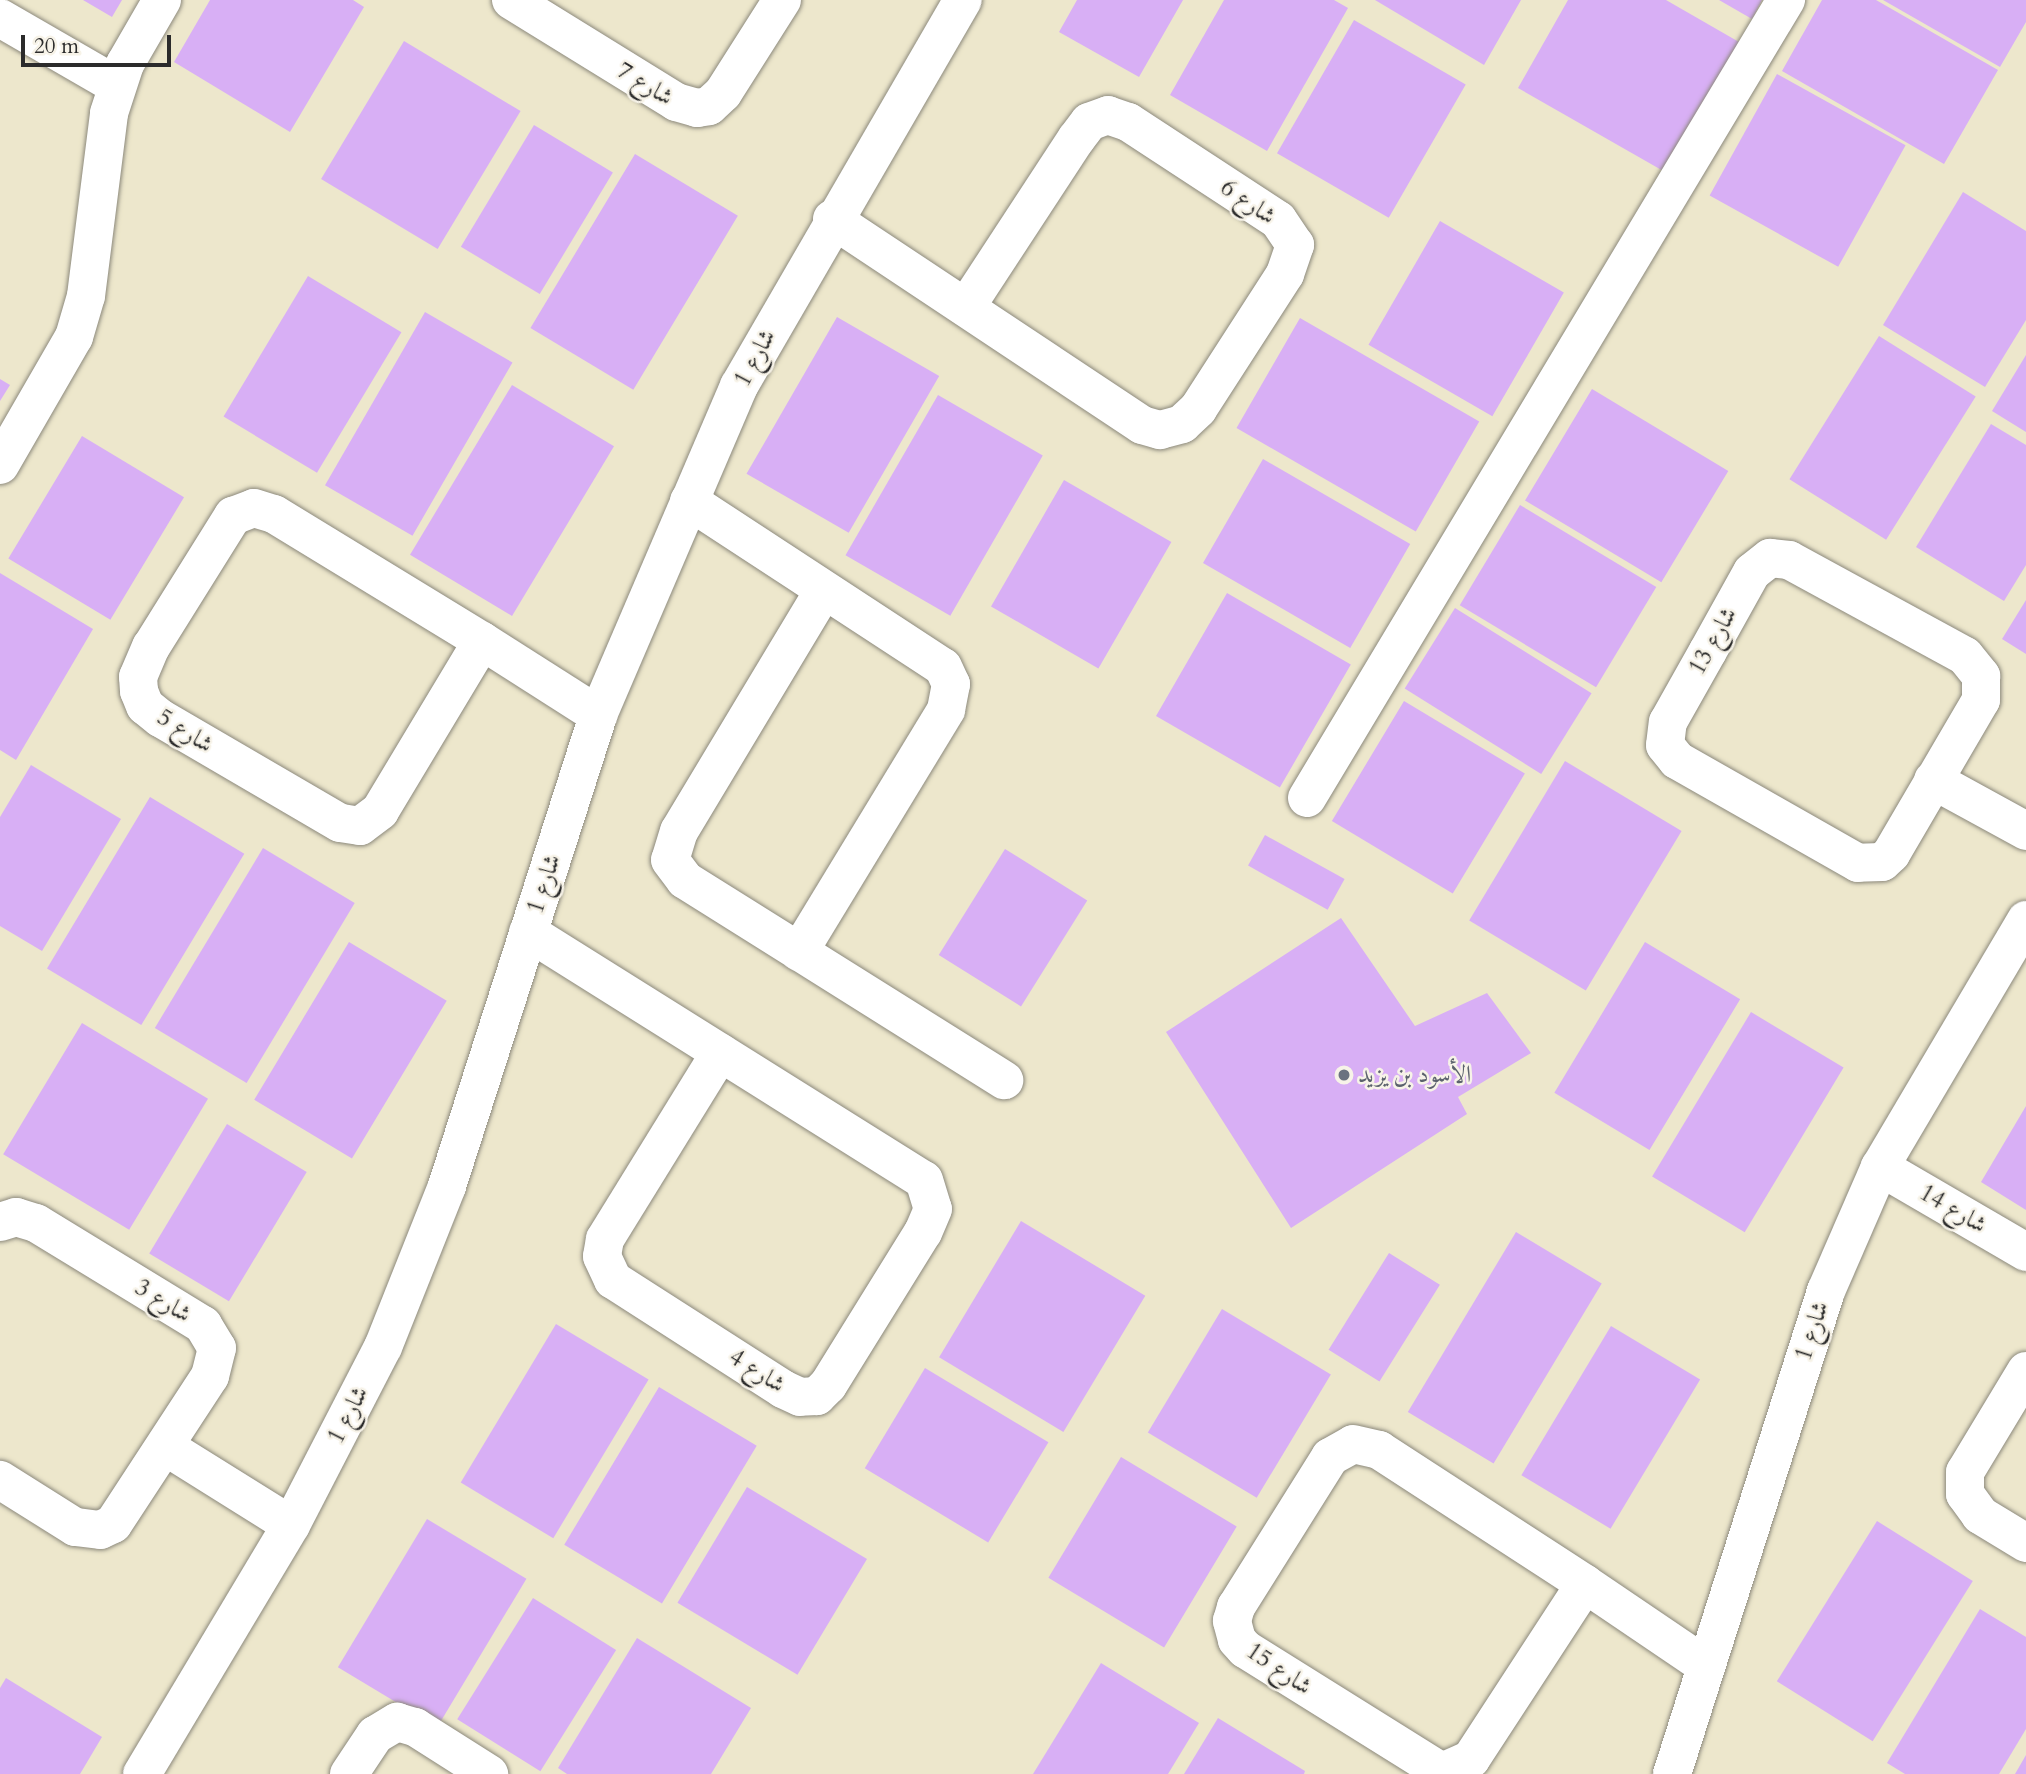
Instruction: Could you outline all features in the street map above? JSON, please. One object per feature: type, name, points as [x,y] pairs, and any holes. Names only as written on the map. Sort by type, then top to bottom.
[{"type":"street","points":[[0,465],[74,337],[86,296],[116,85],[162,0]]},
{"type":"street","name":"شارع 7","points":[[511,0],[676,102],[697,108],[709,106],[723,93],[782,0]]},
{"type":"street","name":"شارع 1","points":[[142,1774],[291,1525],[383,1347],[447,1186],[598,715],[739,386],[832,219],[963,0]]},
{"type":"street","points":[[1307,798],[1786,0]]},
{"type":"street","points":[[0,18],[116,85]]},
{"type":"street","name":"شارع 6","points":[[832,219],[1142,425],[1173,429],[1198,409],[1285,274],[1295,245],[1278,220],[1128,122],[1108,114],[1089,122],[1076,139],[966,307]]},
{"type":"street","points":[[689,501],[943,667],[951,684],[946,710],[799,952]]},
{"type":"street","name":"شارع 5","points":[[482,641],[380,811],[360,826],[340,823],[160,719],[145,706],[139,691],[138,677],[151,647],[233,516],[254,508],[274,514],[482,641],[598,715]]},
{"type":"street","name":"شارع 13","points":[[1770,558],[1789,560],[1965,656],[1976,667],[1981,676],[1980,700],[1933,780],[1891,854],[1882,862],[1865,865],[1670,753],[1665,744],[1668,722],[1759,563],[1770,558]]},
{"type":"street","points":[[824,590],[680,831],[670,860],[685,880],[1004,1080]]},
{"type":"street","points":[[1933,780],[2026,831]]},
{"type":"street","name":"شارع 1","points":[[1672,1774],[1826,1292],[1880,1167],[2026,920]]},
{"type":"street","name":"شارع 4","points":[[528,932],[924,1180],[932,1194],[933,1209],[923,1232],[828,1385],[817,1396],[800,1397],[783,1389],[613,1280],[602,1256],[605,1239],[720,1053]]},
{"type":"street","name":"شارع 14","points":[[1880,1167],[2026,1252]]},
{"type":"street","name":"شارع 3","points":[[0,1222],[16,1217],[36,1223],[203,1325],[217,1348],[210,1376],[125,1511],[100,1530],[75,1527],[0,1480]]},
{"type":"street","points":[[2026,1371],[1965,1472],[1965,1494],[1980,1515],[2026,1543]]},
{"type":"street","name":"شارع 15","points":[[1585,1584],[1471,1759],[1443,1772],[1245,1648],[1237,1640],[1232,1621],[1236,1607],[1330,1457],[1353,1444],[1379,1450],[1585,1584],[1706,1666]]},
{"type":"street","points":[[166,1447],[291,1525]]},
{"type":"street","points":[[349,1774],[375,1735],[389,1724],[405,1722],[488,1774]]},
{"type":"building","points":[[83,0],[122,0],[112,17]]},
{"type":"building","points":[[210,0],[353,0],[364,7],[290,132],[174,62]]},
{"type":"building","points":[[1077,0],[1183,0],[1139,77],[1059,32]]},
{"type":"building","points":[[1224,0],[1334,0],[1348,8],[1267,151],[1170,95]]},
{"type":"building","points":[[1375,0],[1521,0],[1484,65]]},
{"type":"building","points":[[1568,0],[1666,0],[1739,42],[1665,172],[1518,88]]},
{"type":"building","points":[[1719,0],[1762,0],[1752,19]]},
{"type":"building","points":[[1822,0],[1876,0],[1998,70],[1944,164],[1782,71]]},
{"type":"building","points":[[1883,0],[2026,0],[2026,22],[2000,67]]},
{"type":"building","points":[[1354,20],[1466,84],[1389,218],[1277,153]]},
{"type":"building","points":[[404,41],[521,111],[438,249],[321,179]]},
{"type":"building","points":[[1777,74],[1906,145],[1838,267],[1710,196]]},
{"type":"building","points":[[534,125],[613,172],[540,294],[461,247]]},
{"type":"building","points":[[635,154],[738,216],[633,390],[530,328]]},
{"type":"building","points":[[1963,192],[2026,231],[2026,320],[1985,387],[1883,325]]},
{"type":"building","points":[[1440,221],[1564,292],[1492,416],[1368,345]]},
{"type":"building","points":[[308,276],[401,332],[317,473],[224,417]]},
{"type":"building","points":[[425,312],[512,362],[412,536],[325,485]]},
{"type":"building","points":[[837,317],[939,376],[849,533],[746,474]]},
{"type":"building","points":[[1300,318],[1479,422],[1416,531],[1236,428]]},
{"type":"building","points":[[1879,336],[1976,396],[1886,540],[1789,479]]},
{"type":"building","points":[[2026,355],[2026,432],[1992,411]]},
{"type":"building","points":[[0,379],[10,385],[0,401]]},
{"type":"building","points":[[512,385],[614,446],[512,616],[410,555]]},
{"type":"building","points":[[1592,389],[1728,471],[1661,582],[1525,500]]},
{"type":"building","points":[[938,395],[1043,455],[950,616],[846,555]]},
{"type":"building","points":[[1991,424],[2026,445],[2026,565],[2004,601],[1916,547]]},
{"type":"building","points":[[82,436],[184,497],[110,620],[8,559]]},
{"type":"building","points":[[1263,459],[1410,544],[1350,648],[1203,563]]},
{"type":"building","points":[[1064,480],[1171,542],[1098,668],[991,606]]},
{"type":"building","points":[[1520,505],[1656,587],[1596,687],[1460,605]]},
{"type":"building","points":[[0,573],[93,629],[16,760],[0,750]]},
{"type":"building","points":[[1227,593],[1351,664],[1280,787],[1156,716]]},
{"type":"building","points":[[2026,600],[2026,654],[2002,639]]},
{"type":"building","points":[[1455,608],[1592,693],[1541,774],[1405,689]]},
{"type":"building","points":[[1404,701],[1525,774],[1453,894],[1332,821]]},
{"type":"building","points":[[1565,761],[1682,831],[1586,990],[1469,920]]},
{"type":"building","points":[[31,765],[121,819],[42,951],[0,926],[0,817]]},
{"type":"building","points":[[150,797],[244,854],[141,1025],[47,968]]},
{"type":"building","points":[[1265,835],[1345,879],[1328,910],[1248,866]]},
{"type":"building","points":[[263,848],[355,903],[247,1083],[155,1028]]},
{"type":"building","points":[[1005,849],[1087,900],[1021,1006],[939,955]]},
{"type":"building","name":"الأسود بن يزيد","points":[[1341,918],[1415,1026],[1487,993],[1531,1053],[1458,1097],[1467,1114],[1291,1228],[1166,1032]]},
{"type":"building","points":[[349,942],[447,1001],[352,1158],[254,1100]]},
{"type":"building","points":[[1645,942],[1740,999],[1649,1150],[1554,1093]]},
{"type":"building","points":[[1751,1012],[1844,1068],[1745,1232],[1652,1177]]},
{"type":"building","points":[[82,1023],[208,1099],[129,1230],[3,1154]]},
{"type":"building","points":[[2026,1106],[2026,1210],[1981,1182]]},
{"type":"building","points":[[227,1124],[307,1172],[229,1301],[149,1253]]},
{"type":"building","points":[[1021,1221],[1145,1296],[1063,1432],[939,1357]]},
{"type":"building","points":[[1516,1232],[1602,1284],[1494,1464],[1408,1412]]},
{"type":"building","points":[[1389,1253],[1440,1285],[1379,1381],[1329,1350]]},
{"type":"building","points":[[1222,1309],[1331,1374],[1257,1498],[1148,1432]]},
{"type":"building","points":[[556,1324],[649,1380],[553,1538],[461,1483]]},
{"type":"building","points":[[1611,1326],[1700,1380],[1611,1529],[1521,1475]]},
{"type":"building","points":[[925,1368],[1048,1442],[988,1542],[865,1468]]},
{"type":"building","points":[[659,1387],[757,1446],[662,1603],[564,1545]]},
{"type":"building","points":[[1121,1457],[1237,1527],[1164,1647],[1048,1578]]},
{"type":"building","points":[[747,1487],[867,1559],[797,1675],[677,1603]]},
{"type":"building","points":[[427,1519],[526,1579],[437,1727],[338,1667]]},
{"type":"building","points":[[1877,1521],[1973,1581],[1873,1741],[1777,1681]]},
{"type":"building","points":[[533,1598],[616,1650],[540,1771],[457,1719]]},
{"type":"building","points":[[1980,1609],[2026,1637],[2026,1729],[1999,1774],[1905,1774],[1887,1763]]},
{"type":"building","points":[[637,1638],[751,1708],[711,1774],[567,1774],[558,1768]]},
{"type":"building","points":[[1101,1663],[1199,1723],[1168,1774],[1033,1774]]},
{"type":"building","points":[[6,1678],[102,1737],[80,1774],[0,1774],[0,1688]]},
{"type":"building","points":[[1218,1718],[1305,1771],[1304,1774],[1184,1774]]},
{"type":"building","points":[[2026,1755],[2026,1774],[2015,1774]]},
{"type":"place","name":"الأسود بن يزيد","points":[[1344,1075]]}]
